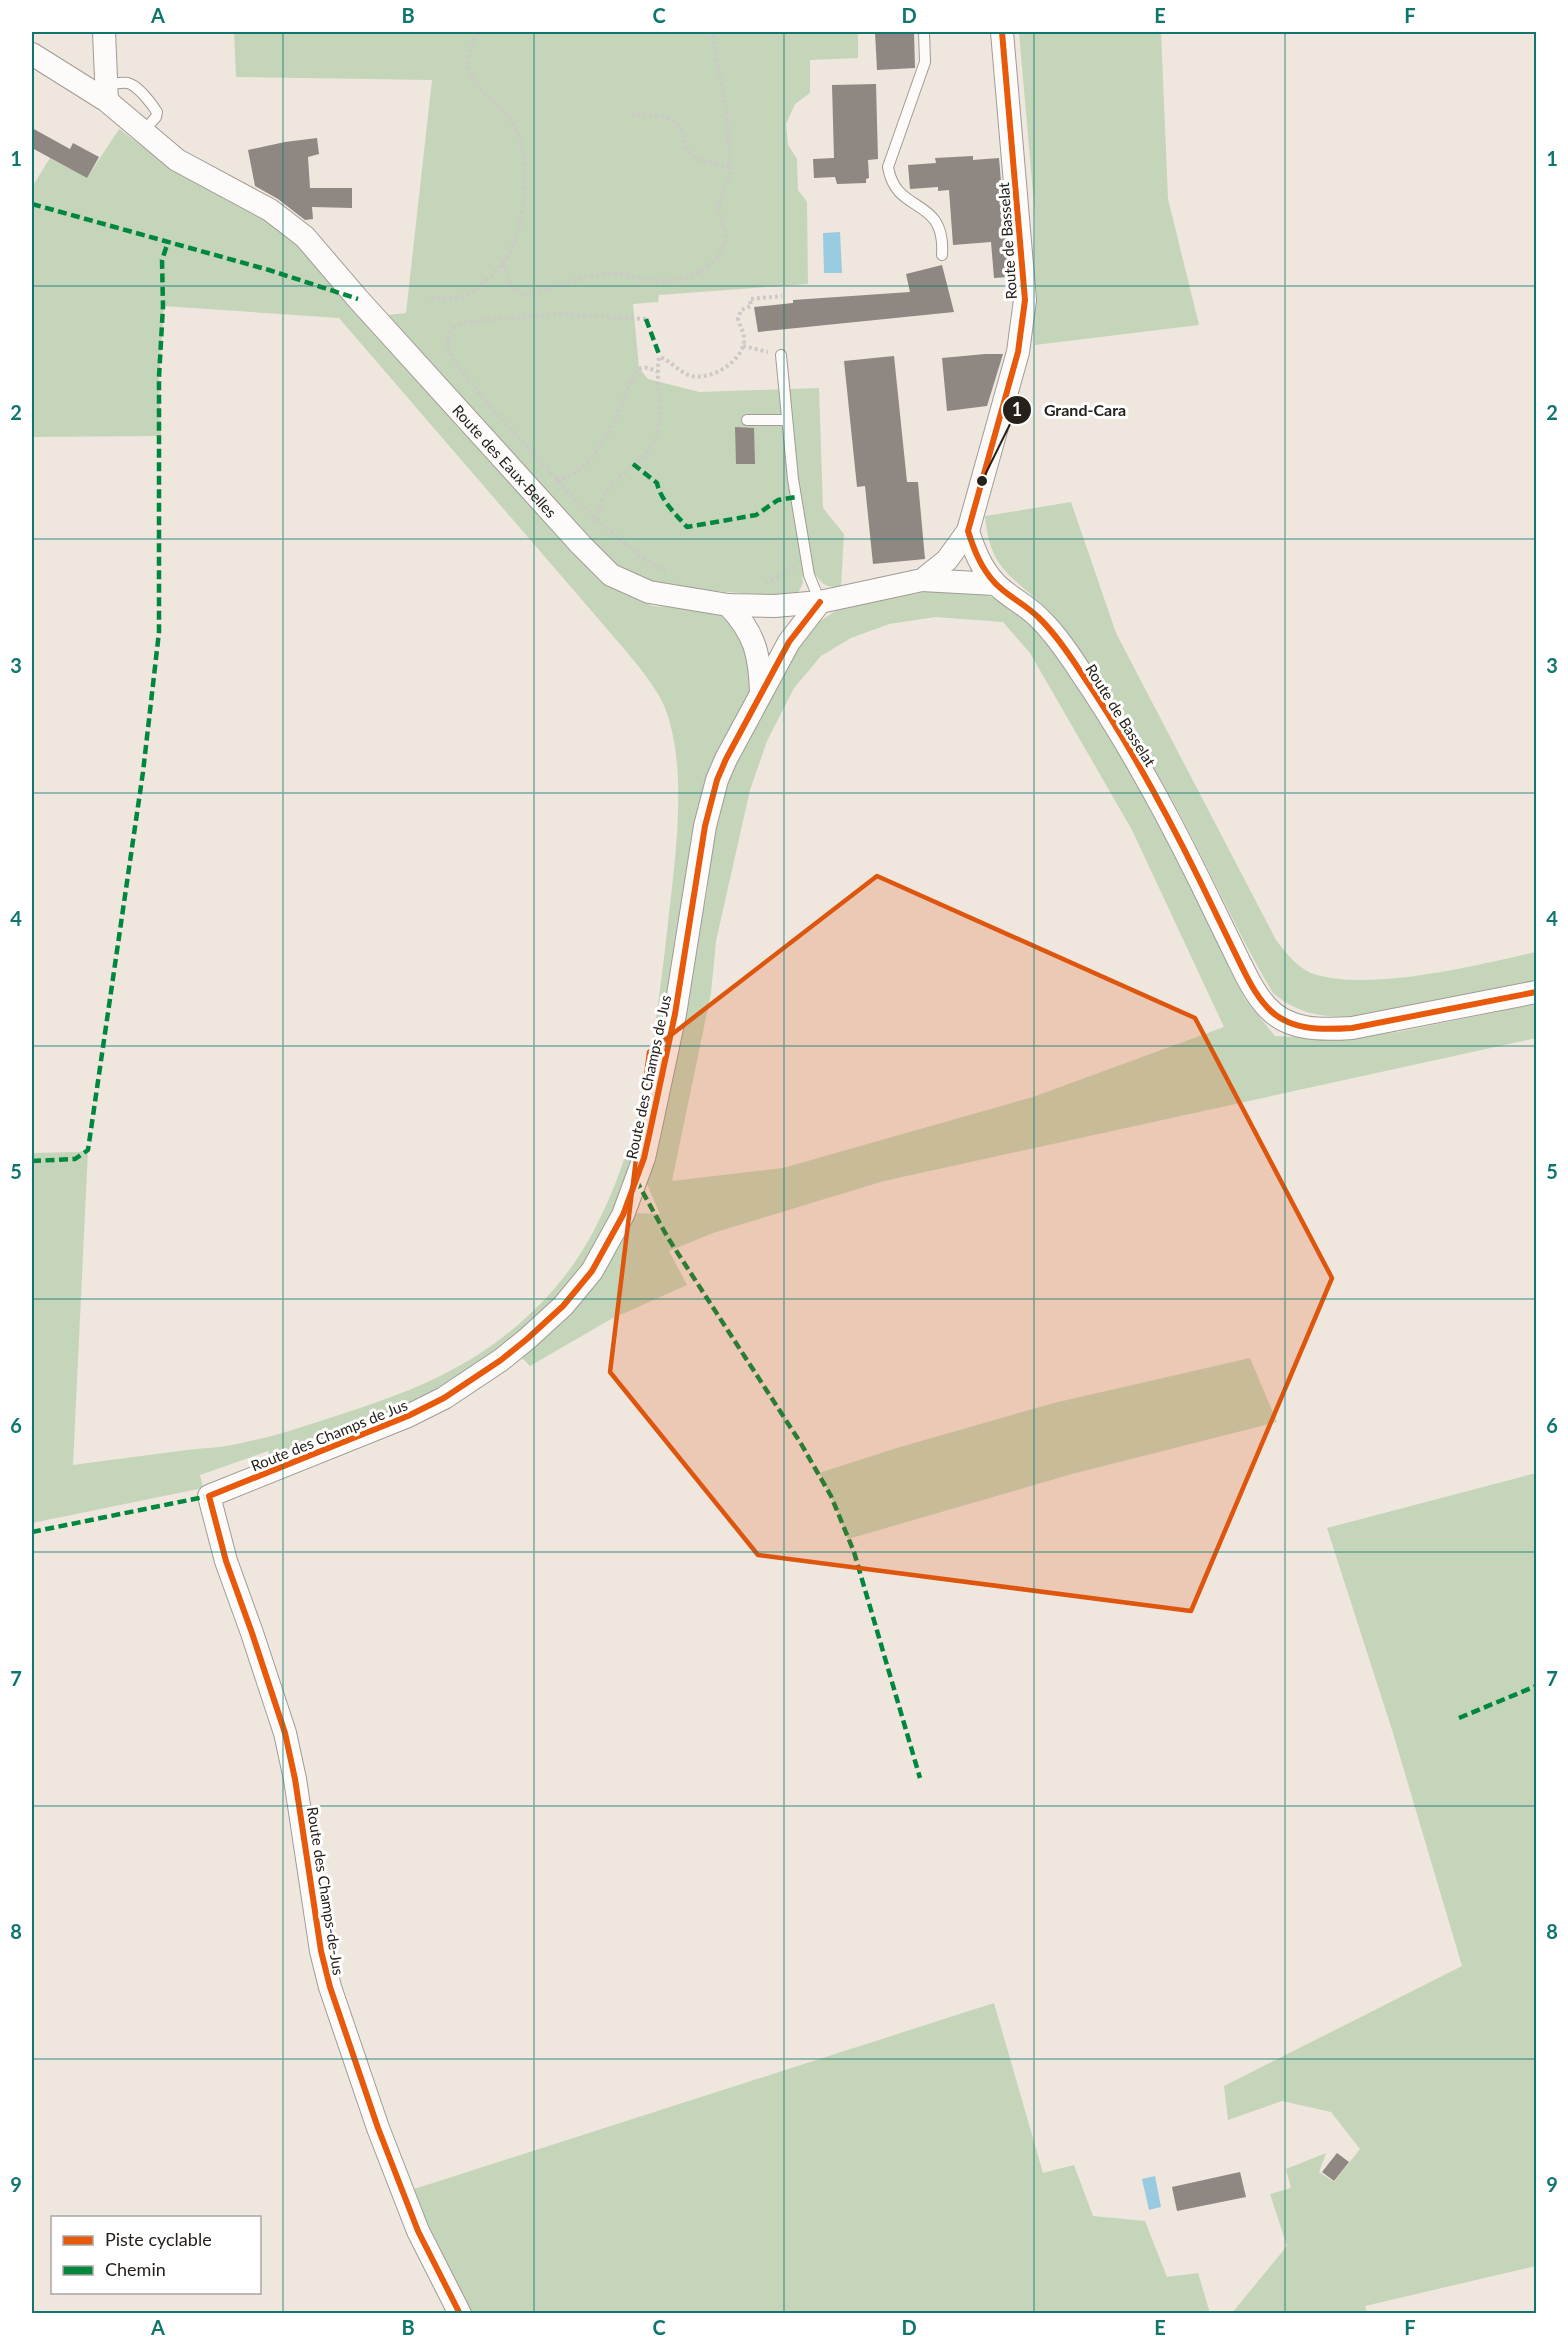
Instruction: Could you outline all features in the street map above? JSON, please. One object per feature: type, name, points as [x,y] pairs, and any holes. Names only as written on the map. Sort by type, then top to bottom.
[{"type":"street","points":[[104,32],[107,93]]},
{"type":"street","name":"Route de Basselat","points":[[1002,32],[1025,300],[1018,352],[968,531],[975,552],[996,584],[1038,617],[1059,641],[1112,719],[1175,831],[1245,974],[1260,1000],[1275,1015],[1298,1026],[1352,1028],[1536,992]]},
{"type":"street","name":"Route des Eaux-Belles","points":[[32,54],[107,93],[143,132],[177,160],[270,210],[305,237],[369,311],[581,545],[611,575],[649,592],[728,605],[775,606],[820,602],[922,580],[947,560],[968,531]]},
{"type":"street","points":[[922,580],[996,584]]},
{"type":"street","name":"Route des Champs de Jus","points":[[209,1496],[408,1416],[444,1398],[527,1339],[563,1306],[592,1271],[623,1215],[640,1169],[650,1131],[675,1014],[710,806],[726,759],[789,642],[820,602]]},
{"type":"street","points":[[728,605],[739,617],[752,638],[760,664],[761,693]]},
{"type":"street","name":"Route des Champs-de-Jus","points":[[209,1496],[226,1561],[285,1733],[307,1845],[321,1950],[335,2005],[378,2128],[418,2231],[460,2313]]},
{"type":"lane","points":[[924,32],[925,62],[888,167],[892,185],[898,193],[928,211],[934,218],[941,231],[942,255]]},
{"type":"lane","points":[[781,355],[786,420],[809,575],[820,602]]},
{"type":"lane","points":[[747,420],[786,420]]},
{"type":"path","points":[[431,299],[465,295],[482,284],[503,264],[519,225],[525,187],[525,160],[515,126],[509,117],[481,91],[469,69],[469,53],[479,32]]},
{"type":"path","points":[[503,264],[511,287],[522,294],[561,286],[584,277],[605,274],[617,273],[666,282],[695,273],[711,265],[720,254],[725,241],[725,224],[719,207],[731,173],[726,110],[712,32]]},
{"type":"path","points":[[631,115],[658,115],[672,120],[681,129],[687,149],[693,156],[707,162],[731,166]]},
{"type":"path","points":[[595,518],[606,492],[646,453],[656,438],[659,415],[660,357],[692,376],[719,372],[739,354],[743,346],[744,334],[738,319],[741,310],[751,306],[750,299],[782,296]]},
{"type":"path","points":[[646,319],[558,314],[467,322],[459,324],[451,331],[447,346],[453,360],[483,398],[556,480],[595,518],[641,557],[675,577]]},
{"type":"path","points":[[743,346],[781,355]]},
{"type":"path","points":[[556,480],[572,476],[585,465],[614,423],[636,371],[641,367],[647,367],[658,372]]},
{"type":"path","points":[[760,587],[807,561]]},
{"type":"highlighted area","points":[[877,876],[1195,1018],[1332,1278],[1191,1611],[758,1555],[610,1372],[649,1052]]},
{"type":"green space","points":[[234,32],[858,32],[858,58],[810,60],[810,93],[795,104],[786,124],[788,145],[797,159],[798,190],[807,202],[808,284],[659,295],[658,302],[633,304],[639,368],[648,379],[699,392],[819,388],[823,508],[844,534],[841,586],[826,585],[816,575],[802,577],[803,583],[798,593],[787,596],[665,588],[624,570],[607,557],[387,315],[406,313],[432,80],[236,77]]},
{"type":"green space","points":[[1019,32],[1161,32],[1168,199],[1199,325],[1035,345],[1035,216]]},
{"type":"green space","points":[[119,129],[163,161],[261,216],[302,249],[602,579],[626,595],[653,606],[721,611],[740,628],[752,685],[748,703],[718,758],[645,1128],[601,1246],[532,1327],[431,1397],[273,1463],[268,1451],[200,1475],[203,1488],[32,1523],[32,1153],[88,1150],[73,1465],[257,1440],[374,1403],[440,1376],[463,1364],[507,1334],[546,1298],[579,1257],[609,1199],[635,1125],[651,1049],[667,932],[678,824],[674,741],[665,707],[650,682],[626,651],[339,318],[164,306],[159,377],[161,436],[32,437],[32,187],[50,158],[87,178]]},
{"type":"green space","points":[[1071,502],[1116,633],[1276,940],[1294,961],[1317,975],[1368,980],[1426,974],[1536,952],[1536,981],[1358,1016],[1313,1014],[1293,1006],[1273,993],[1183,820],[1130,730],[1060,624],[1012,578],[997,559],[992,548],[985,516]]},
{"type":"green space","points":[[977,591],[996,599],[1032,624],[1050,644],[1125,758],[1182,866],[1244,998],[1275,1036],[1339,1039],[1398,1032],[1536,1004],[1536,1038],[884,1181],[713,1233],[669,1251],[687,1285],[611,1319],[530,1366],[519,1355],[584,1299],[600,1278],[633,1213],[660,1214],[647,1184],[649,1167],[668,1089],[707,892],[715,818],[727,780],[788,662],[814,625],[840,608],[924,592]],"holes":[[[935,617],[1003,622],[1030,653],[1132,830],[1224,1027],[1033,1097],[783,1168],[672,1181],[711,993],[716,941],[750,790],[767,741],[794,688],[821,656],[851,638],[889,624]]]},
{"type":"green space","points":[[1250,1358],[1277,1422],[1072,1474],[848,1539],[819,1473],[1054,1403]]},
{"type":"green space","points":[[1536,1473],[1536,2266],[1365,2306],[1367,2313],[1232,2313],[1287,2246],[1270,2194],[1291,2188],[1286,2169],[1326,2153],[1319,2172],[1334,2182],[1360,2149],[1331,2112],[1282,2101],[1228,2120],[1224,2086],[1462,1966],[1393,1733],[1327,1528]]},
{"type":"green space","points":[[994,2003],[1043,2173],[1074,2165],[1093,2216],[1145,2221],[1167,2277],[1198,2273],[1210,2313],[472,2313],[411,2190]]},
{"type":"water","points":[[840,232],[842,273],[824,273],[823,233]]},
{"type":"water","points":[[1155,2176],[1161,2207],[1149,2210],[1142,2179]]},
{"type":"building","points":[[875,32],[914,32],[915,68],[877,70]]},
{"type":"building","points":[[876,84],[878,159],[868,160],[869,178],[866,179],[866,183],[837,184],[835,177],[814,178],[813,159],[834,158],[832,85]]},
{"type":"building","points":[[32,128],[70,149],[73,143],[99,157],[87,178],[32,148]]},
{"type":"building","points":[[317,138],[319,154],[308,157],[310,188],[352,188],[352,208],[312,207],[313,219],[305,220],[278,199],[255,186],[248,150]]},
{"type":"building","points":[[973,156],[973,160],[999,158],[1009,277],[994,278],[991,242],[953,245],[949,190],[938,191],[938,187],[910,189],[908,165],[936,163],[935,158]]},
{"type":"building","points":[[942,265],[954,312],[758,332],[754,307],[793,303],[793,300],[910,292],[906,274]]},
{"type":"building","points":[[1003,354],[987,406],[947,411],[942,358]]},
{"type":"building","points":[[894,356],[907,482],[918,482],[925,559],[873,564],[865,486],[857,487],[844,361]]},
{"type":"building","points":[[735,427],[754,428],[755,464],[736,464]]},
{"type":"building","points":[[1337,2153],[1349,2162],[1334,2181],[1322,2172]]},
{"type":"building","points":[[1240,2172],[1246,2197],[1177,2211],[1172,2187]]},
{"type":"marked path","points":[[32,204],[269,270],[358,299]]},
{"type":"marked path","points":[[32,1161],[75,1159],[88,1150],[143,772],[159,632],[159,377],[163,306],[162,260],[168,242]]},
{"type":"marked path","points":[[646,319],[660,357]]},
{"type":"marked path","points":[[633,464],[657,483],[665,501],[687,527],[756,515],[778,500],[796,497]]},
{"type":"marked path","points":[[636,1180],[668,1238],[800,1442],[831,1496],[854,1552],[920,1778]]},
{"type":"marked path","points":[[32,1532],[209,1496]]},
{"type":"marked path","points":[[1459,1718],[1536,1686]]},
{"type":"cycle path","points":[[1002,32],[1025,300],[1018,352],[968,531],[982,565],[1000,588],[1033,612],[1050,630],[1099,699],[1158,800],[1249,981],[1257,995],[1275,1015],[1295,1025],[1317,1029],[1352,1028],[1536,992]]},
{"type":"cycle path","points":[[460,2314],[418,2231],[378,2128],[330,1987],[321,1951],[295,1779],[285,1733],[226,1561],[209,1496],[408,1416],[444,1398],[501,1360],[527,1339],[563,1306],[592,1271],[623,1215],[644,1158],[675,1014],[705,826],[717,780],[789,642],[820,602]]},
{"type":"place","name":"Grand-Cara","points":[[982,481]]}]
